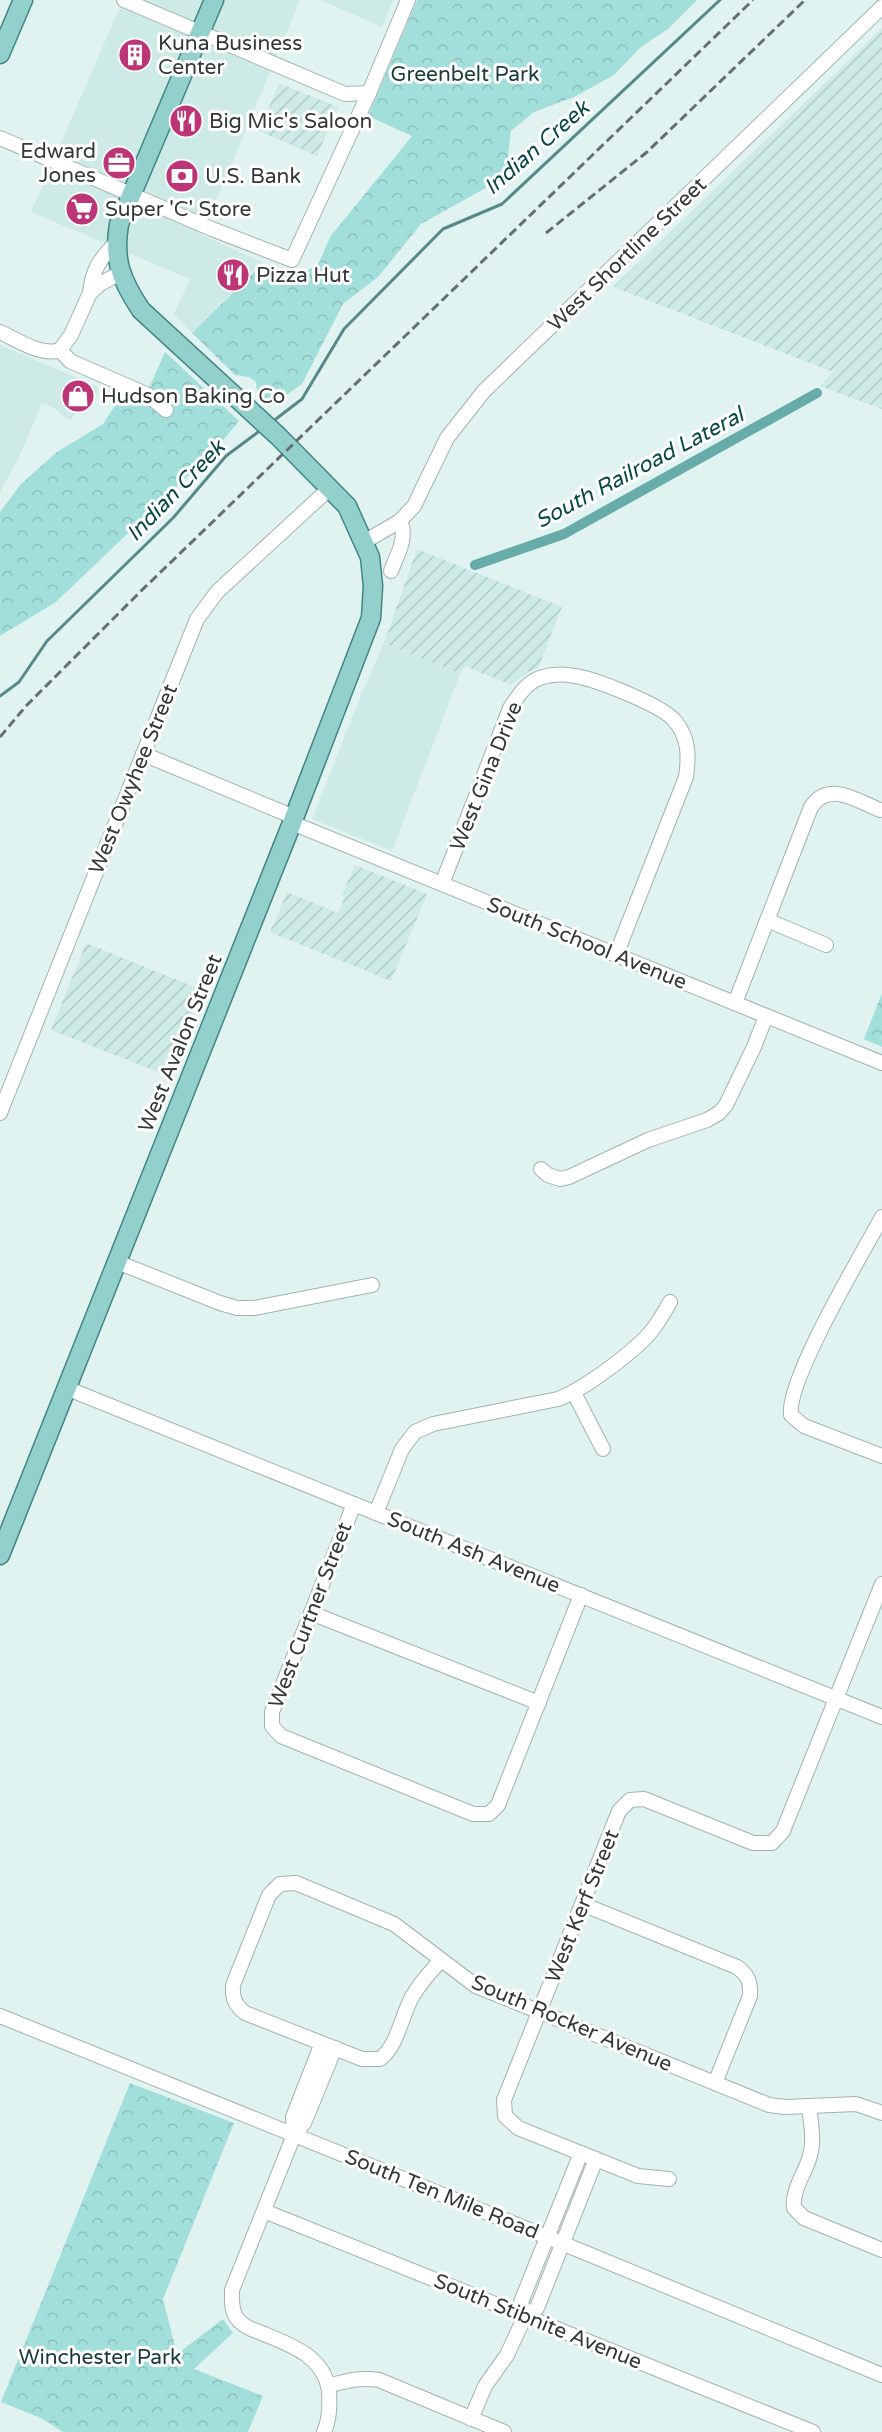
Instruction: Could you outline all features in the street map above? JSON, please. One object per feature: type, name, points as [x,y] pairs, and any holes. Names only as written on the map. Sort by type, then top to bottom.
[{"type":"main road","points":[[1,48],[23,0]]},
{"type":"main road","points":[[116,243],[119,224],[130,195],[214,0]]},
{"type":"main road","name":"West Avalon Street","points":[[0,1555],[293,820],[371,618],[373,586],[370,557],[347,506],[278,436],[141,310],[128,291],[120,273],[116,243]]},
{"type":"street","points":[[124,0],[345,94],[369,93]]},
{"type":"street","points":[[0,138],[130,195],[292,260],[369,93],[408,0]]},
{"type":"street","name":"West Shortline Street","points":[[364,542],[400,521],[414,506],[447,438],[484,391],[882,8]]},
{"type":"street","points":[[0,332],[43,350],[55,352],[60,350],[71,335],[90,293],[91,279],[100,257],[116,243]]},
{"type":"street","points":[[90,293],[109,278],[120,273]]},
{"type":"street","points":[[60,350],[70,361],[148,395],[166,410]]},
{"type":"street","name":"West Owyhee Street","points":[[0,1113],[197,619],[217,592],[330,488]]},
{"type":"street","points":[[391,571],[404,537],[404,529],[400,521]]},
{"type":"street","name":"West Gina Drive","points":[[442,884],[510,708],[521,692],[530,683],[542,677],[573,675],[587,679],[659,709],[674,720],[687,743],[686,777],[616,955]]},
{"type":"street","name":"South School Avenue","points":[[143,754],[442,884],[882,1063]]},
{"type":"street","points":[[735,1003],[811,807],[816,800],[823,794],[838,793],[880,810]]},
{"type":"street","points":[[767,920],[826,945]]},
{"type":"street","points":[[541,1169],[548,1175],[560,1179],[569,1177],[619,1152],[707,1120],[719,1113],[736,1086],[766,1016]]},
{"type":"street","points":[[882,1216],[807,1358],[791,1398],[791,1415],[804,1426],[882,1456]]},
{"type":"street","points":[[117,1262],[237,1308],[262,1307],[372,1285]]},
{"type":"street","points":[[376,1513],[402,1449],[415,1432],[433,1424],[558,1399],[574,1393],[647,1336],[670,1302]]},
{"type":"street","name":"South Ash Avenue","points":[[66,1388],[882,1717]]},
{"type":"street","points":[[574,1393],[603,1449]]},
{"type":"street","name":"West Curtner Street","points":[[354,1504],[272,1712],[272,1726],[281,1736],[473,1814],[489,1814],[498,1805],[538,1703]]},
{"type":"street","points":[[836,1698],[882,1584]]},
{"type":"street","points":[[310,1613],[538,1703],[581,1595]]},
{"type":"street","name":"West Kerf Street","points":[[581,2153],[518,2128],[505,2116],[504,2100],[619,1811],[630,1800],[644,1799],[753,1843],[772,1844],[783,1831],[836,1698]]},
{"type":"street","name":"South Rocker Avenue","points":[[329,2046],[245,2013],[234,2001],[233,1985],[269,1895],[280,1884],[296,1883],[383,1917],[405,1931],[476,1986],[777,2107],[856,2104],[882,2114]]},
{"type":"street","points":[[582,1904],[745,1972],[750,1981],[750,1996],[715,2083]]},
{"type":"street","points":[[324,2432],[330,2406],[328,2386],[320,2368],[310,2356],[295,2347],[245,2326],[236,2318],[231,2305],[232,2290],[294,2135],[293,2117],[329,2046],[362,2059],[380,2059],[391,2048],[406,2010],[420,1984],[441,1960]]},
{"type":"street","name":"South Ten Mile Road","points":[[0,2016],[547,2236],[882,2375]]},
{"type":"street","points":[[809,2107],[812,2145],[810,2158],[795,2194],[794,2208],[804,2218],[882,2250]]},
{"type":"street","points":[[525,2316],[521,2302],[581,2153],[638,2176],[669,2179]]},
{"type":"street","points":[[471,2419],[484,2386],[507,2355],[525,2316],[537,2308],[596,2158]]},
{"type":"street","name":"South Stibnite Avenue","points":[[264,2211],[813,2432]]},
{"type":"street","points":[[328,2386],[366,2378],[378,2380],[504,2432]]},
{"type":"shaded area","points":[[123,0],[300,0],[202,235],[262,262],[192,333],[174,314],[190,279],[31,212]]},
{"type":"shaded area","points":[[320,0],[393,0],[382,27]]},
{"type":"shaded area","points":[[882,28],[882,409],[820,386],[833,372],[613,287]]},
{"type":"shaded area","points":[[279,83],[338,107],[317,156],[259,131]]},
{"type":"shaded area","points":[[0,345],[99,387],[97,394],[83,409],[78,410],[70,421],[52,407],[42,403],[20,455],[0,492]]},
{"type":"shaded area","points":[[417,549],[562,607],[538,668],[528,672],[511,685],[465,666],[460,674],[384,643]]},
{"type":"shaded area","points":[[384,643],[460,674],[392,851],[312,819]]},
{"type":"shaded area","points":[[355,865],[427,894],[391,981],[270,932],[287,892],[338,913],[345,896],[342,895]]},
{"type":"shaded area","points":[[86,943],[202,990],[191,1016],[185,1021],[163,1074],[51,1030]]},
{"type":"green space","name":"Greenbelt Park","points":[[417,0],[697,0],[668,29],[641,47],[614,75],[574,97],[534,112],[511,131],[507,165],[491,185],[421,224],[378,277],[343,304],[302,384],[269,407],[257,396],[256,382],[249,377],[235,375],[192,333],[260,266],[294,277],[318,265],[330,237],[412,136],[368,116]]},
{"type":"green space","points":[[165,352],[239,421],[215,450],[56,602],[0,636],[0,512],[21,484],[57,452],[103,424],[122,395],[150,386]]},
{"type":"green space","points":[[882,993],[882,1047],[864,1039]]},
{"type":"green space","name":"Winchester Park","points":[[130,2083],[234,2123],[163,2299],[177,2354],[223,2319],[233,2333],[194,2369],[263,2396],[248,2432],[63,2432],[43,2419],[1,2402]]},
{"type":"waterway","name":"Indian Creek","points":[[272,422],[302,399],[344,329],[443,229],[502,204],[720,0]]},
{"type":"waterway","name":"South Railroad Lateral","points":[[475,565],[564,534],[817,393]]},
{"type":"waterway","name":"Indian Creek","points":[[0,696],[19,682],[47,641],[173,518],[226,456],[262,429]]},
{"type":"railway","points":[[0,737],[26,706],[139,593],[753,0]]},
{"type":"railway","points":[[546,233],[647,152],[805,0]]},
{"type":"place","name":"Kuna Business Center","points":[[135,55]]},
{"type":"place","name":"Big Mic's Saloon","points":[[186,121]]},
{"type":"place","name":"Edward Jones","points":[[119,163]]},
{"type":"place","name":"U.S. Bank","points":[[182,176]]},
{"type":"place","name":"Super 'C' Store","points":[[82,209]]},
{"type":"place","name":"Pizza Hut","points":[[233,275]]},
{"type":"place","name":"Hudson Baking Co","points":[[78,396]]}]
